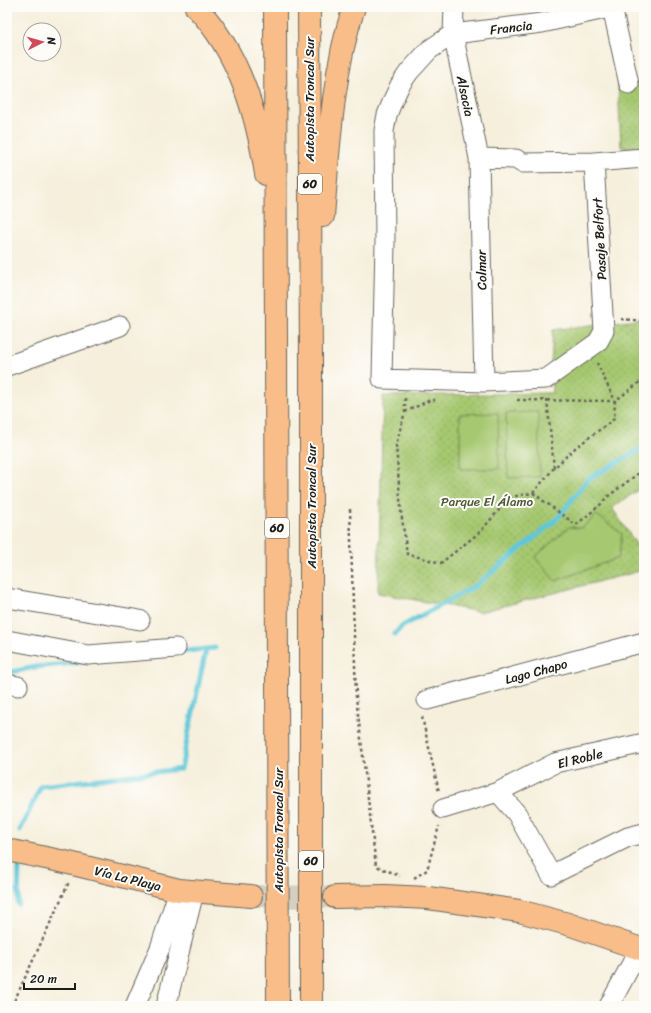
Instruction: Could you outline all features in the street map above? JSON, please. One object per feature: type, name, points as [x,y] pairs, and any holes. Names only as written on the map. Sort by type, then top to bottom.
[{"type":"main road","points":[[196,7],[225,45],[244,85],[263,153],[276,242]]},
{"type":"main road","name":"Autopista Troncal Sur","points":[[275,7],[278,1006]]},
{"type":"main road","name":"Autopista Troncal Sur","points":[[309,7],[311,361],[311,1006]]},
{"type":"main road","points":[[311,361],[329,143],[338,74],[349,20],[354,7]]},
{"type":"main road","name":"Vía La Playa","points":[[7,850],[186,891],[251,896]]},
{"type":"main road","points":[[336,897],[385,896],[428,898],[519,911],[568,924],[642,949]]},
{"type":"street","name":"Alsacia","points":[[454,7],[454,34],[479,158]]},
{"type":"street","name":"Francia","points":[[454,34],[542,23],[573,12],[613,7]]},
{"type":"street","points":[[613,7],[629,84]]},
{"type":"street","points":[[454,34],[429,50],[408,72],[400,85],[387,115],[384,131],[385,243],[382,379],[484,382],[546,379]]},
{"type":"street","points":[[479,158],[516,159],[522,163],[594,162],[644,158]]},
{"type":"street","name":"Colmar","points":[[479,158],[484,382]]},
{"type":"street","name":"Pasaje Belfort","points":[[546,379],[598,342],[604,331],[594,162]]},
{"type":"street","points":[[7,366],[120,326]]},
{"type":"street","points":[[7,598],[140,620]]},
{"type":"street","points":[[7,640],[88,655],[176,648]]},
{"type":"street","name":"Lago Chapo","points":[[427,700],[644,642]]},
{"type":"street","name":"El Roble","points":[[443,809],[498,792],[555,763],[644,743]]},
{"type":"street","points":[[498,792],[517,814],[551,875],[628,837],[644,833]]},
{"type":"street","points":[[135,1006],[186,891]]},
{"type":"street","points":[[166,1006],[186,891]]},
{"type":"street","points":[[609,1006],[642,949]]},
{"type":"path","points":[[603,317],[644,321]]},
{"type":"path","points":[[405,412],[396,445],[400,511],[407,554],[441,563],[480,532],[510,497],[533,493],[554,468],[575,448],[614,419],[615,401],[589,348]]},
{"type":"path","points":[[546,379],[554,468]]},
{"type":"path","points":[[533,493],[576,525],[606,498],[644,469]]},
{"type":"path","points":[[350,508],[356,697],[376,866],[403,878]]},
{"type":"path","points":[[410,880],[427,870],[443,809],[419,706],[427,700]]},
{"type":"path","points":[[12,1006],[77,865]]},
{"type":"green space","points":[[644,82],[644,148],[621,147],[618,84]]},
{"type":"green space","name":"Parque El Álamo","points":[[644,318],[644,486],[612,508],[644,556],[644,570],[480,612],[378,593],[383,396],[552,393],[551,365],[553,330]]},
{"type":"green space","points":[[538,412],[540,477],[508,478],[506,413]]},
{"type":"green space","points":[[498,413],[499,469],[460,469],[460,414]]},
{"type":"green space","points":[[597,515],[622,534],[618,558],[555,581],[535,557],[569,527],[582,528]]},
{"type":"waterway","points":[[395,634],[401,627],[475,586],[557,519],[588,479],[644,447]]},
{"type":"waterway","points":[[179,652],[215,648]]},
{"type":"waterway","points":[[20,830],[41,786],[181,769],[206,649]]},
{"type":"waterway","points":[[7,673],[36,667],[83,662]]},
{"type":"waterway","points":[[18,904],[19,865]]},
{"type":"tunnel","points":[[251,896],[335,897]]}]
